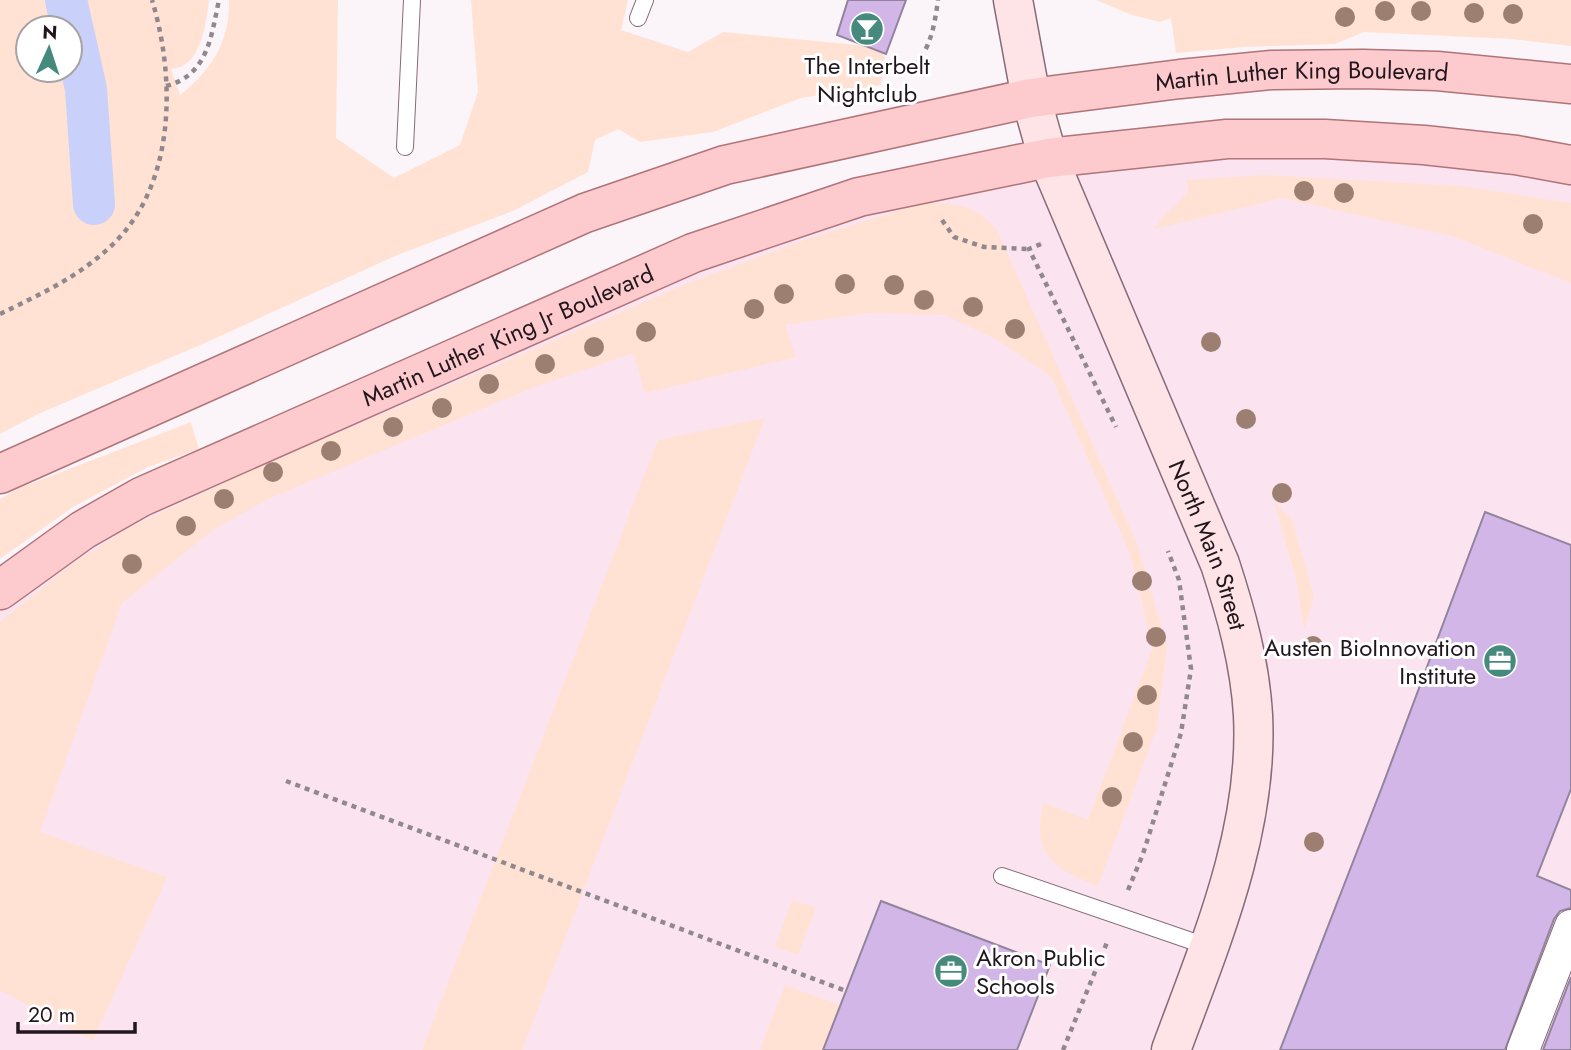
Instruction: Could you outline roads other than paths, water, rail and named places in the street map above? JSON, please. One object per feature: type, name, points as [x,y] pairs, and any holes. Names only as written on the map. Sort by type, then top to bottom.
[{"type":"main road","name":"North Main Street","points":[[1013,0],[1031,98],[1048,158],[1220,564],[1236,614],[1247,664],[1253,713],[1253,749],[1241,838],[1209,947],[1171,1050]]},
{"type":"main road","name":"Martin Luther King Boulevard","points":[[1031,98],[1272,70],[1437,71],[1571,84]]},
{"type":"main road","points":[[0,474],[584,213],[725,165],[1031,98]]},
{"type":"main road","points":[[1048,158],[1227,139],[1325,139],[1424,145],[1516,155],[1571,165]]},
{"type":"main road","name":"Martin Luther King Jr Boulevard","points":[[0,590],[83,530],[141,497],[694,253],[859,197],[1048,158]]},
{"type":"street","points":[[1523,1050],[1571,926]]},
{"type":"lane","points":[[405,148],[412,0]]},
{"type":"lane","points":[[638,18],[645,0]]},
{"type":"lane","points":[[1002,876],[1209,947]]},
{"type":"waterway","points":[[66,0],[86,89],[94,204]]},
{"type":"place","name":"The Interbelt Nightclub","points":[[867,29]]},
{"type":"place","name":"Austen BioInnovation Institute","points":[[1500,661]]},
{"type":"place","name":"Akron Public Schools","points":[[951,971]]}]
